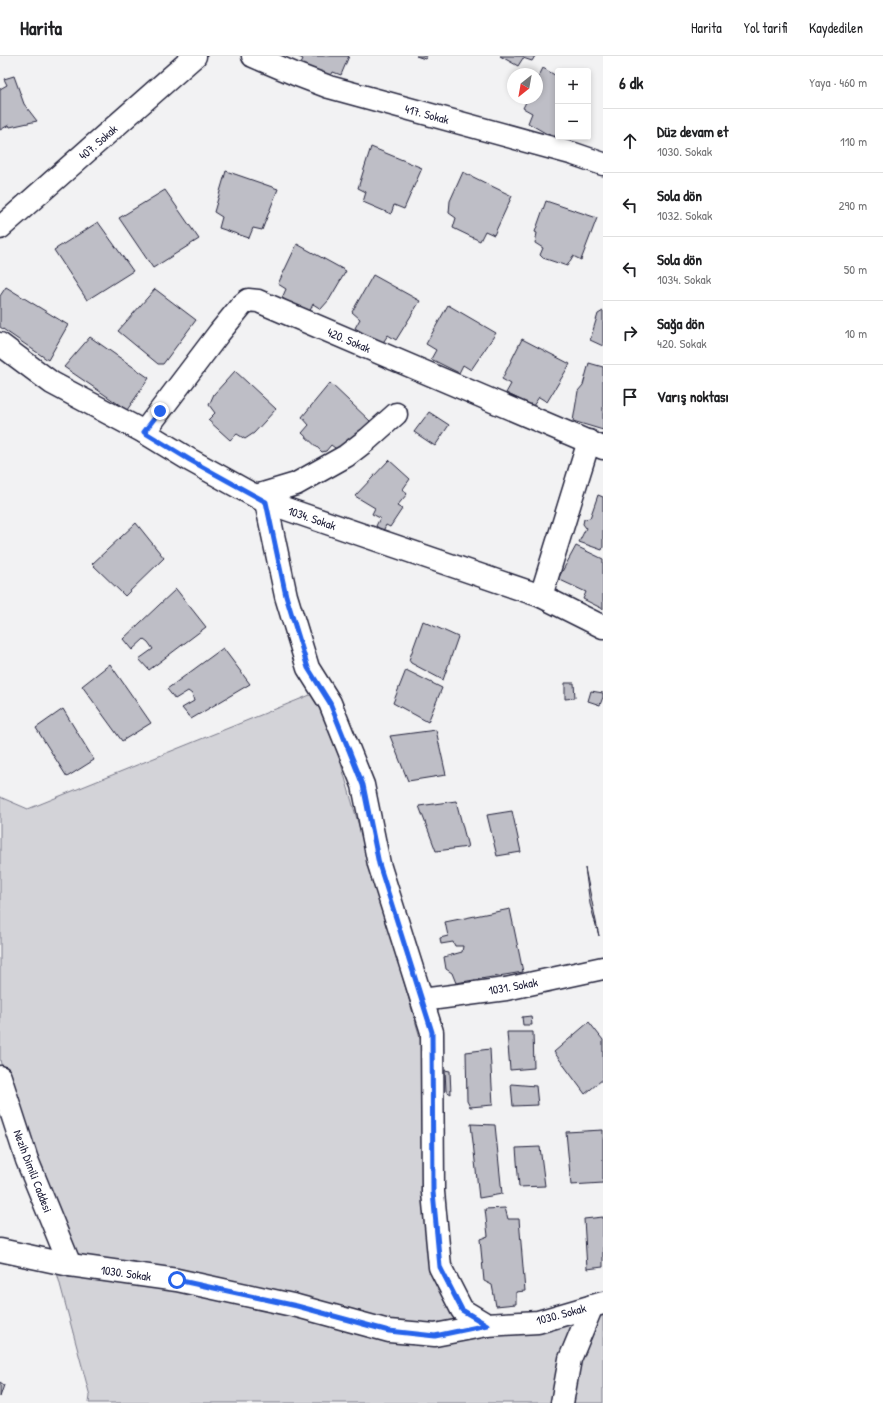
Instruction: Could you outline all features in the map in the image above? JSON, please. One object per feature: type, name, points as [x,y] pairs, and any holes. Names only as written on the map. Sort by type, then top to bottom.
[{"type":"street","name":"407. Sokak","points":[[0,228],[195,56]]},
{"type":"street","name":"417. Sokak","points":[[254,56],[329,87],[574,154],[603,164]]},
{"type":"street","name":"420. Sokak","points":[[144,432],[219,333],[241,306],[248,300],[258,302],[596,444]]},
{"type":"street","name":"1034. Sokak","points":[[0,344],[52,383],[144,432],[190,460],[261,499],[541,596],[603,627]]},
{"type":"street","points":[[396,414],[346,456],[296,484],[261,499],[286,596],[308,668],[330,703],[363,785],[379,864],[432,1032],[433,1192],[440,1267],[462,1310],[487,1325]]},
{"type":"street","points":[[541,596],[596,444]]},
{"type":"street","name":"1031. Sokak","points":[[422,1000],[506,989],[603,968]]},
{"type":"street","name":"Nezih Dimili Caddesi","points":[[0,1076],[26,1160],[70,1264]]},
{"type":"street","name":"1030. Sokak","points":[[0,1250],[70,1264],[177,1280],[297,1306],[389,1331],[435,1336],[487,1325],[538,1322],[597,1304]]},
{"type":"street","points":[[562,1403],[570,1359],[597,1304]]},
{"type":"shaded area","points":[[320,691],[423,1048],[432,1267],[500,1335],[603,1312],[603,1403],[89,1403],[90,1396],[0,1060],[0,797],[28,809]]},
{"type":"building","points":[[297,56],[349,56],[341,75],[333,72],[328,81],[299,67],[303,59]]},
{"type":"building","points":[[416,56],[427,56],[425,59]]},
{"type":"building","points":[[500,56],[535,56],[532,61],[523,58],[518,66]]},
{"type":"building","points":[[543,68],[555,75],[554,138],[528,123],[532,113],[523,108],[525,104],[543,104]]},
{"type":"building","points":[[14,76],[24,104],[37,121],[10,127],[9,125],[0,130],[0,89],[7,85],[4,79]]},
{"type":"building","points":[[371,147],[422,168],[404,209],[394,205],[391,214],[363,202],[366,192],[358,188]]},
{"type":"building","points":[[226,171],[278,189],[262,230],[253,228],[249,238],[219,228],[222,217],[214,212]]},
{"type":"building","points":[[463,172],[512,196],[494,235],[485,231],[480,241],[453,228],[456,218],[449,213],[450,201]]},
{"type":"building","points":[[165,190],[199,239],[153,268],[119,218]]},
{"type":"building","points":[[546,201],[597,218],[581,260],[573,256],[567,266],[543,258],[540,255],[543,248],[535,243],[537,233],[535,232]]},
{"type":"building","points":[[98,222],[133,271],[87,300],[54,250]]},
{"type":"building","points":[[297,244],[346,271],[329,300],[321,309],[313,304],[309,313],[282,298],[286,289],[278,284]]},
{"type":"building","points":[[373,275],[420,301],[396,340],[388,335],[382,344],[355,328],[360,319],[352,312]]},
{"type":"building","points":[[6,287],[68,325],[48,360],[0,327],[0,296]]},
{"type":"building","points":[[155,289],[196,320],[163,364],[158,364],[118,331]]},
{"type":"building","points":[[448,305],[496,333],[471,370],[463,365],[459,373],[431,359],[436,350],[426,344]]},
{"type":"building","points":[[603,311],[603,346],[590,340],[598,314]]},
{"type":"building","points":[[90,337],[149,378],[127,410],[64,367]]},
{"type":"building","points":[[522,339],[570,364],[547,402],[539,397],[533,406],[506,393],[511,384],[502,379]]},
{"type":"building","points":[[589,363],[603,367],[603,430],[573,421],[578,391],[583,385]]},
{"type":"building","points":[[235,371],[276,409],[254,433],[245,439],[237,434],[230,440],[208,420],[215,413],[209,405],[214,394]]},
{"type":"building","points":[[330,383],[370,421],[348,446],[339,451],[331,445],[326,451],[322,452],[302,433],[309,425],[302,417]]},
{"type":"building","points":[[429,412],[449,425],[435,446],[414,432]]},
{"type":"building","points":[[389,460],[410,479],[403,489],[407,494],[397,506],[402,509],[390,527],[386,525],[383,531],[376,526],[380,518],[372,514],[375,508],[355,496]]},
{"type":"building","points":[[598,495],[603,497],[602,550],[579,542],[586,528],[583,524],[584,519],[590,518]]},
{"type":"building","points":[[136,523],[164,558],[125,596],[92,564]]},
{"type":"building","points":[[576,546],[603,559],[603,609],[583,599],[586,592],[558,579]]},
{"type":"building","points":[[176,589],[206,627],[149,670],[139,659],[153,649],[148,642],[144,639],[132,650],[123,639]]},
{"type":"building","points":[[423,621],[458,637],[443,680],[411,663],[409,660]]},
{"type":"building","points":[[223,648],[250,684],[191,719],[182,708],[194,701],[192,694],[188,691],[175,699],[167,689]]},
{"type":"building","points":[[110,664],[151,723],[122,741],[82,686]]},
{"type":"building","points":[[406,670],[442,688],[428,722],[393,703]]},
{"type":"building","points":[[565,683],[574,683],[575,698],[565,699]]},
{"type":"building","points":[[591,691],[603,693],[600,705],[588,701]]},
{"type":"building","points":[[63,709],[94,760],[67,777],[36,728]]},
{"type":"building","points":[[436,730],[446,775],[408,781],[390,736]]},
{"type":"building","points":[[456,801],[468,847],[436,851],[419,806]]},
{"type":"building","points":[[512,811],[521,852],[497,856],[487,815]]},
{"type":"building","points":[[585,868],[599,936],[590,904]]},
{"type":"building","points":[[510,909],[523,972],[456,983],[452,973],[446,969],[444,957],[462,952],[463,946],[455,946],[453,942],[441,944],[440,938],[448,936],[445,922]]},
{"type":"building","points":[[531,1016],[532,1025],[523,1025],[522,1017]]},
{"type":"building","points":[[589,1022],[603,1040],[603,1079],[585,1094],[554,1052]]},
{"type":"building","points":[[507,1032],[533,1032],[534,1068],[510,1070]]},
{"type":"building","points":[[490,1049],[493,1105],[470,1107],[467,1101],[466,1052]]},
{"type":"building","points":[[445,1070],[450,1071],[451,1094],[446,1091]]},
{"type":"building","points":[[511,1084],[536,1086],[538,1105],[513,1106]]},
{"type":"building","points":[[471,1124],[495,1125],[502,1194],[479,1198]]},
{"type":"building","points":[[603,1130],[603,1183],[571,1185],[566,1132]]},
{"type":"building","points":[[540,1147],[545,1186],[519,1187],[516,1148]]},
{"type":"building","points":[[505,1208],[508,1219],[519,1219],[525,1291],[516,1292],[516,1304],[496,1306],[492,1285],[484,1281],[480,1239],[488,1236],[485,1209]]},
{"type":"building","points":[[603,1217],[603,1267],[587,1269],[584,1219]]},
{"type":"building","points":[[0,1382],[4,1385],[0,1397]]},
{"type":"route","points":[[160,411],[144,432],[190,460],[266,502],[286,596],[308,668],[330,703],[363,785],[379,864],[432,1032],[433,1192],[440,1267],[462,1310],[487,1325],[435,1336],[389,1331],[297,1306],[177,1280]]}]
